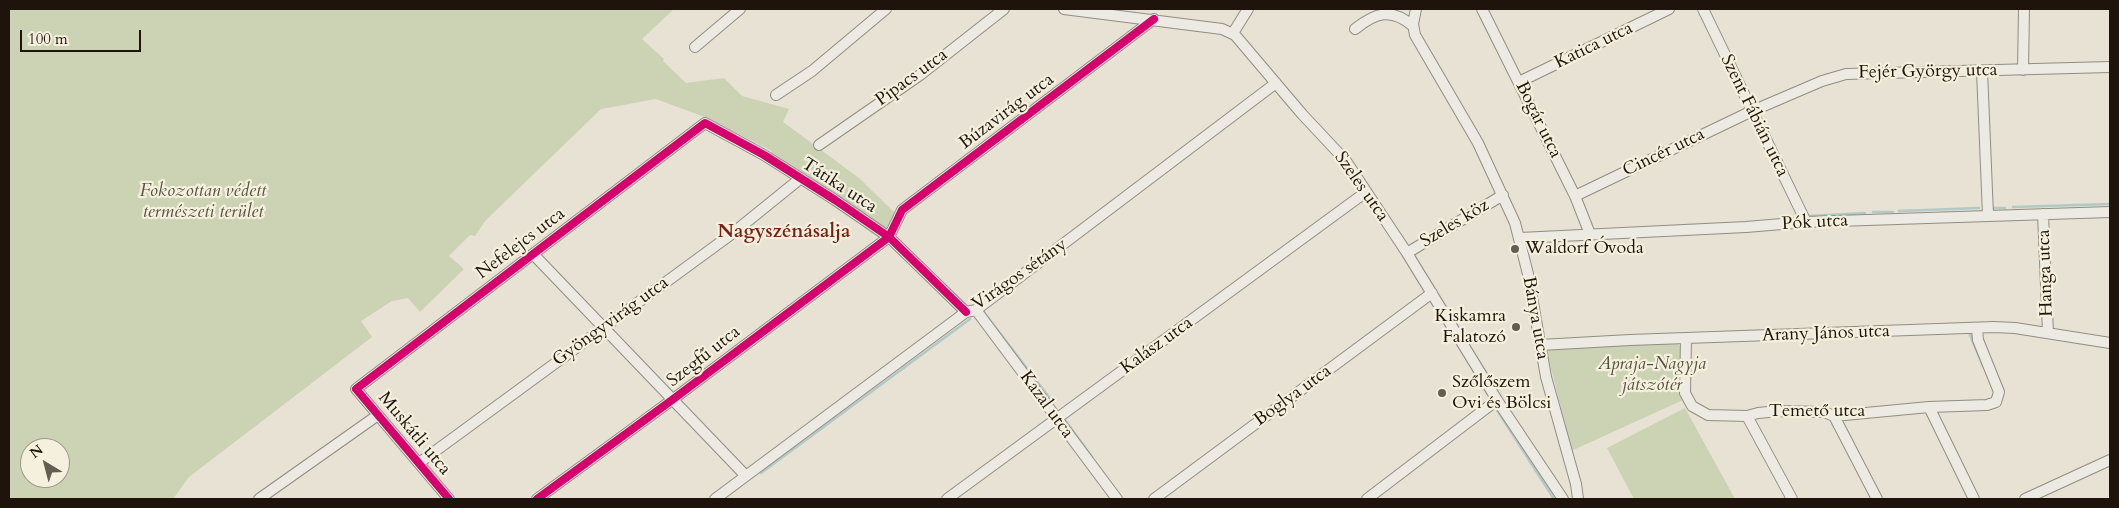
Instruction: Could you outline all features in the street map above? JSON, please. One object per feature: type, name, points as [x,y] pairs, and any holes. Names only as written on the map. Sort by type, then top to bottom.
[{"type":"street","points":[[696,47],[740,9]]},
{"type":"street","points":[[776,95],[812,71],[886,9]]},
{"type":"street","name":"Pipacs utca","points":[[819,145],[920,74],[1004,9]]},
{"type":"street","points":[[1064,9],[1154,19],[1222,29],[1233,33],[1248,9]]},
{"type":"street","points":[[1391,9],[1413,26],[1416,9]]},
{"type":"street","name":"Bogár utca","points":[[1482,9],[1575,196],[1590,234]]},
{"type":"street","name":"Katica utca","points":[[1519,82],[1669,9]]},
{"type":"street","name":"Szent Fábián utca","points":[[1703,9],[1806,222]]},
{"type":"street","points":[[2023,70],[2024,9]]},
{"type":"street","points":[[1355,29],[1374,15],[1388,14],[1403,18]]},
{"type":"street","name":"Búzavirág utca","points":[[889,237],[902,210],[1154,19]]},
{"type":"street","name":"Bánya utca","points":[[1413,26],[1417,38],[1478,143],[1503,195],[1520,238],[1551,397],[1576,484],[1578,499]]},
{"type":"street","name":"Szeles utca","points":[[1233,33],[1343,157],[1407,253],[1497,400],[1563,499]]},
{"type":"street","name":"Fejér György utca","points":[[1752,111],[1822,81],[1846,74],[2110,67]]},
{"type":"street","points":[[1982,71],[1988,215]]},
{"type":"street","name":"Virágos sétány","points":[[715,499],[1276,83]]},
{"type":"street","name":"Cincér utca","points":[[1575,196],[1752,111]]},
{"type":"street","name":"Tátika utca","points":[[705,123],[764,155],[889,237],[971,311]]},
{"type":"street","name":"Nefelejcs utca","points":[[356,389],[705,123]]},
{"type":"street","name":"Gyöngyvirág utca","points":[[419,463],[733,233],[801,178]]},
{"type":"street","name":"Kalász utca","points":[[947,499],[1366,192]]},
{"type":"street","name":"Szeles köz","points":[[1407,253],[1503,195]]},
{"type":"street","name":"Pók utca","points":[[1520,238],[1746,227],[1806,222],[2110,212]]},
{"type":"street","name":"Hanga utca","points":[[2044,214],[2048,333]]},
{"type":"street","name":"Szegfű utca","points":[[537,499],[889,237]]},
{"type":"street","points":[[533,254],[746,476]]},
{"type":"street","name":"Boglya utca","points":[[1154,499],[1432,293]]},
{"type":"street","name":"Kazal utca","points":[[971,311],[1117,499]]},
{"type":"street","name":"Arany János utca","points":[[1540,345],[1977,328],[2015,328],[2110,343]]},
{"type":"street","name":"Temető utca","points":[[1686,338],[1685,393],[1692,406],[1708,415],[1747,416],[1779,411],[1824,412],[1834,416],[1929,407],[1987,405],[1996,402],[2000,392],[1978,340],[1977,328]]},
{"type":"street","name":"Muskátli utca","points":[[356,389],[449,499]]},
{"type":"street","points":[[1367,499],[1497,400]]},
{"type":"street","points":[[1929,407],[1974,499]]},
{"type":"street","points":[[259,499],[378,415]]},
{"type":"street","points":[[1747,416],[1792,499]]},
{"type":"street","points":[[1834,416],[1877,499]]},
{"type":"street","points":[[2024,499],[2110,460]]},
{"type":"green space","name":"Fokozottan védett természeti terület","points":[[9,9],[674,9],[642,39],[686,83],[724,78],[742,96],[789,109],[783,122],[859,178],[896,214],[885,230],[770,156],[772,151],[707,118],[656,99],[601,109],[485,221],[475,236],[470,235],[449,256],[464,269],[420,312],[408,298],[392,301],[361,321],[372,337],[189,477],[173,499],[9,499]]},
{"type":"green space","name":"Apraja-Nagyja játszótér","points":[[1676,343],[1681,347],[1683,400],[1571,451],[1547,351],[1551,348]]},
{"type":"green space","points":[[1685,408],[1735,499],[1634,499],[1607,448]]},
{"type":"waterway","points":[[2013,207],[2110,204]]},
{"type":"waterway","points":[[1899,211],[1979,208]]},
{"type":"waterway","points":[[1994,208],[2005,208]]},
{"type":"waterway","points":[[1873,212],[1893,212]]},
{"type":"waterway","points":[[1809,216],[1865,213]]},
{"type":"waterway","points":[[983,311],[1052,401]]},
{"type":"waterway","points":[[761,473],[970,319]]},
{"type":"waterway","points":[[1970,335],[1983,366]]},
{"type":"waterway","points":[[1497,410],[1554,499]]},
{"type":"waterway","points":[[1065,420],[1092,457]]},
{"type":"cycle path","points":[[537,499],[889,237],[902,210],[1154,19]]},
{"type":"cycle path","points":[[449,499],[356,389],[705,123],[764,155],[889,237],[966,312]]},
{"type":"place","name":"Waldorf Óvoda","points":[[1515,249]]},
{"type":"place","name":"Kiskamra Falatozó","points":[[1516,327]]},
{"type":"place","name":"Szőlőszem Ovi és Bölcsi","points":[[1442,393]]},
{"type":"district","name":"Nagyszénásalja","points":[[784,233]]}]
